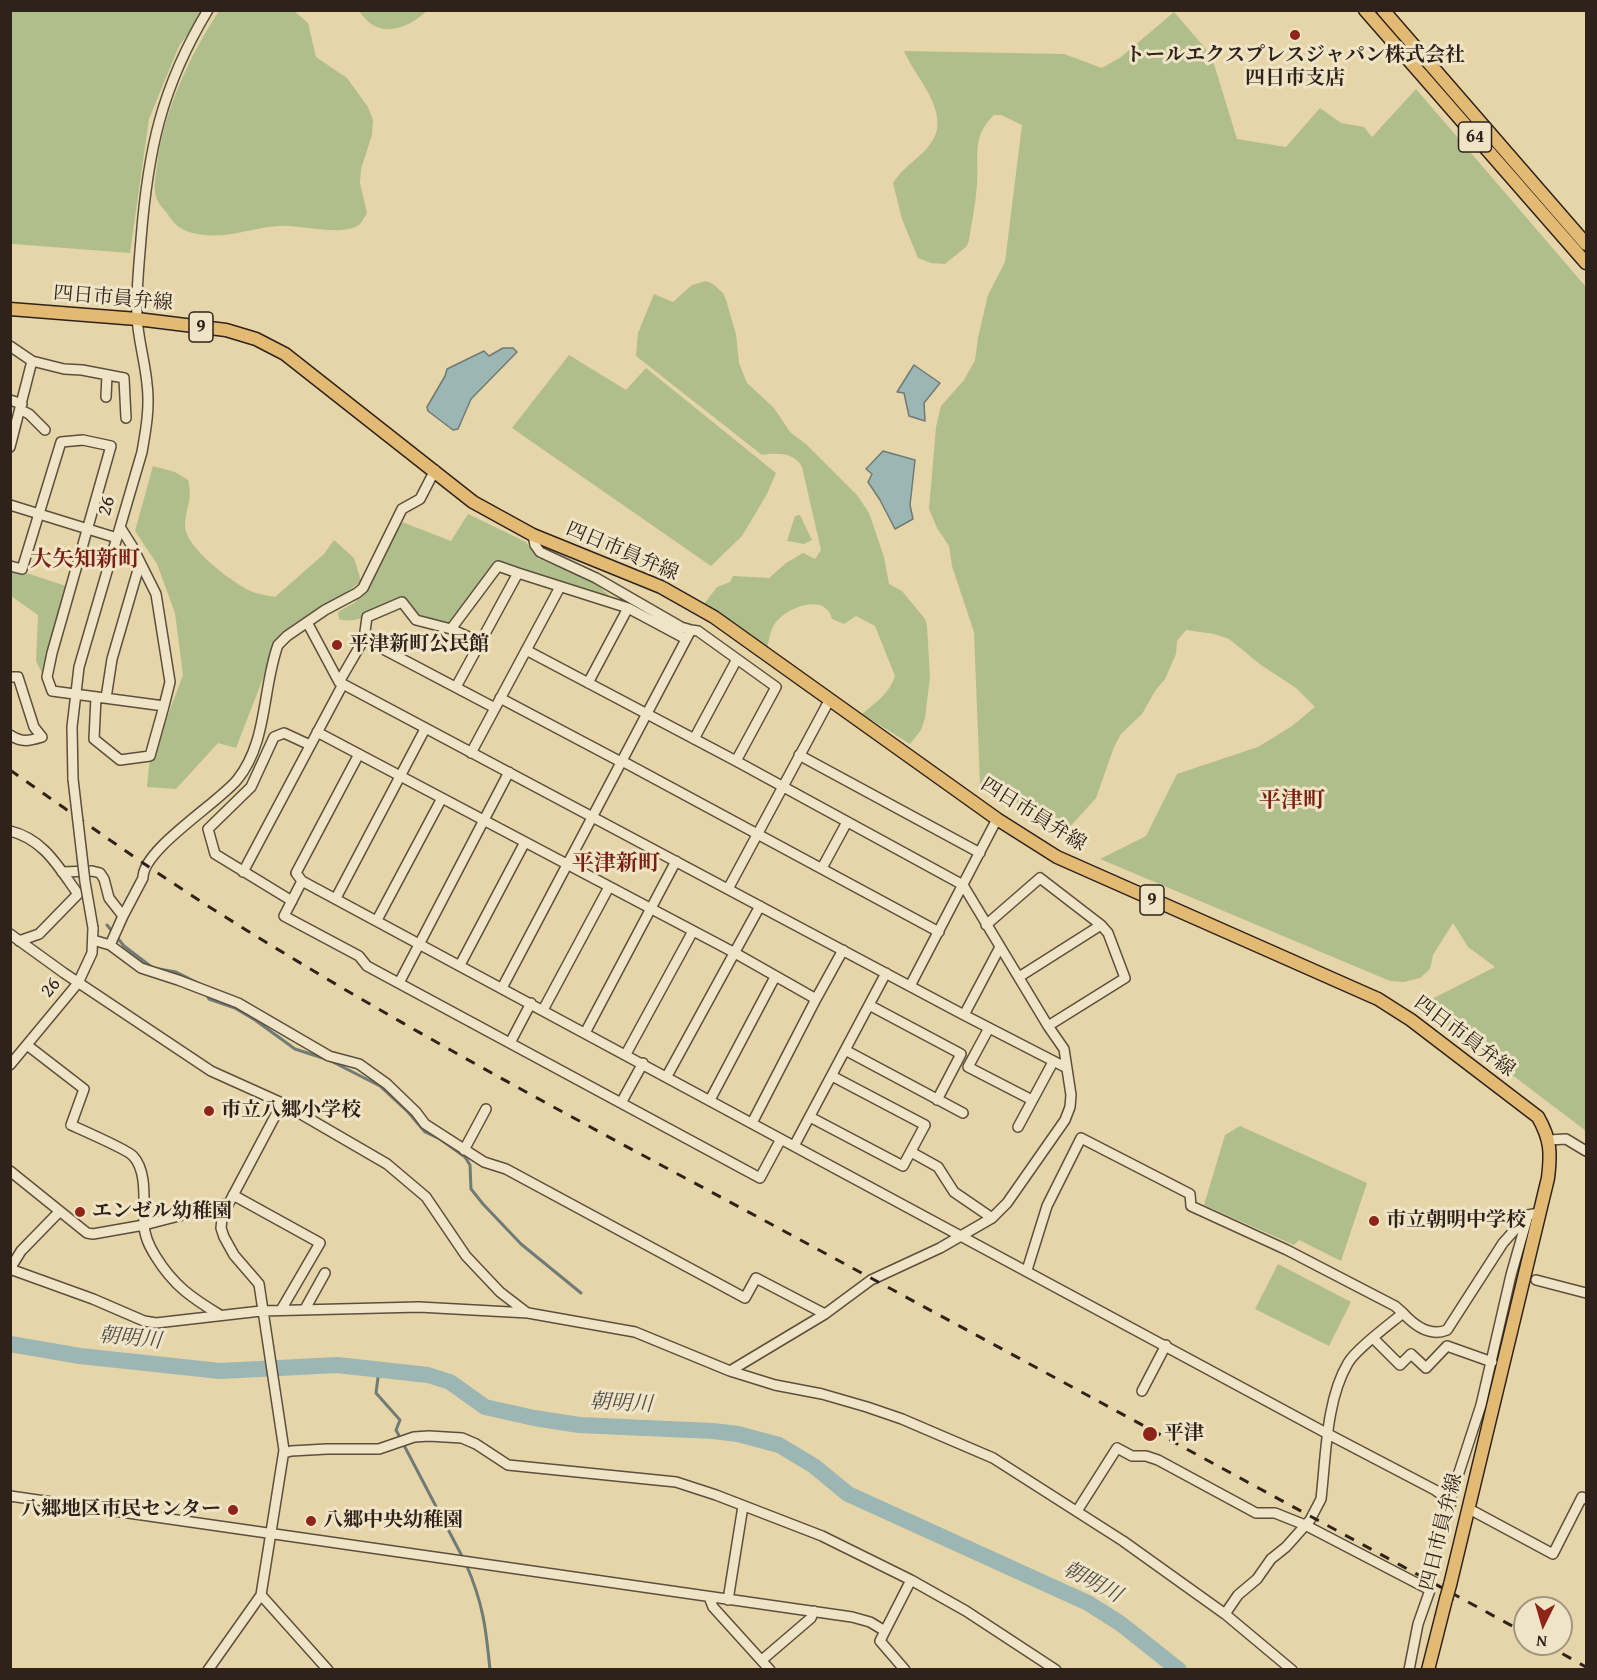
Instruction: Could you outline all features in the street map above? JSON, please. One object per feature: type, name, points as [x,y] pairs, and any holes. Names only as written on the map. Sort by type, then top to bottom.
[{"type":"main road","name":"64","points":[[1365,10],[1587,263]]},
{"type":"main road","name":"64","points":[[1383,10],[1587,244]]},
{"type":"main road","name":"四日市員弁線","points":[[10,309],[137,319],[226,330],[256,339],[285,354],[473,502],[533,535],[662,587],[714,617],[998,819],[1057,857],[1378,999],[1411,1020],[1538,1117],[1549,1140],[1551,1154],[1548,1178],[1533,1214],[1450,1585],[1428,1670]]},
{"type":"street","name":"26","points":[[10,1065],[78,983],[88,964],[93,940],[73,779],[72,727],[76,694],[86,639],[142,452],[147,424],[147,386],[137,319],[137,295],[145,188],[151,152],[160,113],[171,84],[208,10]]},
{"type":"street","points":[[10,346],[33,361],[64,369],[124,378],[126,418]]},
{"type":"street","points":[[10,447],[33,361]]},
{"type":"street","points":[[106,375],[106,397]]},
{"type":"street","points":[[10,400],[22,407],[45,430]]},
{"type":"street","points":[[10,566],[22,569],[61,442],[83,440],[111,446],[56,634],[47,677],[52,691],[164,706]]},
{"type":"street","points":[[111,942],[156,851],[229,789],[242,773],[259,736],[278,645],[287,636],[308,624],[325,610],[363,588],[402,510],[420,499],[435,470]]},
{"type":"street","points":[[10,505],[117,538]]},
{"type":"street","points":[[120,527],[132,546],[156,594],[170,682],[150,756],[120,760],[94,739],[101,698],[140,563]]},
{"type":"street","points":[[533,535],[540,552],[596,578],[681,627],[698,631],[776,687],[736,761]]},
{"type":"street","points":[[451,628],[498,566],[628,608],[686,639]]},
{"type":"street","points":[[456,687],[518,573]]},
{"type":"street","points":[[471,753],[560,587]]},
{"type":"street","points":[[243,872],[364,639],[367,617],[402,602],[416,620],[451,628],[480,642]]},
{"type":"street","points":[[588,683],[628,608]]},
{"type":"street","points":[[308,624],[341,683],[1065,1067]]},
{"type":"street","points":[[502,988],[691,630]]},
{"type":"street","points":[[364,639],[495,708]]},
{"type":"street","points":[[526,650],[963,885],[1064,1049],[1071,1095],[1068,1114],[1007,1203],[992,1218],[940,1248],[872,1280],[825,1314],[730,1371]]},
{"type":"street","points":[[694,739],[737,659]]},
{"type":"street","points":[[10,735],[25,742],[42,737],[34,727],[18,677],[11,677]]},
{"type":"street","points":[[500,698],[939,932]]},
{"type":"street","points":[[728,889],[830,699]]},
{"type":"street","points":[[336,898],[425,729]]},
{"type":"street","points":[[317,732],[735,953],[816,999]]},
{"type":"street","points":[[292,901],[215,854],[208,829],[251,787],[274,737],[284,733],[310,746]]},
{"type":"street","points":[[359,754],[296,873],[302,881],[960,1236],[1028,1270],[1435,1490],[1451,1501],[1492,1362],[1511,1275],[1533,1214]]},
{"type":"street","points":[[799,755],[980,853]]},
{"type":"street","points":[[399,983],[509,772]]},
{"type":"street","points":[[377,920],[442,798]]},
{"type":"street","points":[[910,986],[998,819]]},
{"type":"street","points":[[822,868],[847,822]]},
{"type":"street","points":[[10,831],[34,840],[78,894],[39,934],[19,941]]},
{"type":"street","points":[[460,965],[525,842]]},
{"type":"street","points":[[585,1033],[676,861]]},
{"type":"street","points":[[62,872],[100,873],[109,898],[123,916]]},
{"type":"street","points":[[986,925],[1041,878],[1108,933],[1125,978],[1048,1026]]},
{"type":"street","points":[[302,881],[284,916],[359,956],[367,966],[760,1178],[781,1139]]},
{"type":"street","points":[[543,1010],[609,887]]},
{"type":"street","points":[[667,1076],[760,906]]},
{"type":"street","points":[[1019,977],[1101,925]]},
{"type":"street","points":[[626,1054],[693,931]]},
{"type":"street","points":[[10,934],[78,983],[206,1067],[282,1103],[387,1164],[426,1197],[466,1256],[480,1271],[510,1301],[528,1313]]},
{"type":"street","points":[[93,940],[111,942],[141,968],[238,1003],[328,1056],[359,1064],[387,1084],[425,1124],[464,1150],[484,1162],[506,1169],[745,1298],[756,1278],[825,1314]]},
{"type":"street","points":[[964,1015],[1000,947]]},
{"type":"street","points":[[752,1123],[843,950]]},
{"type":"street","points":[[794,1146],[886,973]]},
{"type":"street","points":[[710,1100],[775,977]]},
{"type":"street","points":[[510,1043],[531,1003]]},
{"type":"street","points":[[869,1005],[961,1054],[937,1100]]},
{"type":"street","points":[[989,1028],[968,1067],[1032,1100]]},
{"type":"street","points":[[27,1045],[84,1089],[71,1125],[133,1155],[144,1180],[146,1238],[165,1272],[178,1287],[220,1315]]},
{"type":"street","points":[[845,1050],[963,1113]]},
{"type":"street","points":[[1018,1127],[1053,1062]]},
{"type":"street","points":[[621,1103],[643,1063]]},
{"type":"street","points":[[810,1117],[903,1166],[911,1152],[925,1125],[832,1076]]},
{"type":"street","points":[[208,1670],[261,1595],[284,1452],[261,1311],[262,1296],[259,1284],[234,1255],[221,1228],[222,1219],[231,1199],[282,1103]]},
{"type":"street","points":[[464,1150],[486,1109]]},
{"type":"street","points":[[1028,1270],[1047,1206],[1081,1138],[1190,1194],[1191,1206],[1306,1260],[1395,1306],[1413,1323],[1440,1333],[1447,1330],[1503,1243],[1533,1214]]},
{"type":"street","points":[[1549,1140],[1566,1139],[1587,1151]]},
{"type":"street","points":[[911,1152],[938,1167],[954,1192],[992,1218]]},
{"type":"street","points":[[10,1171],[87,1233],[93,1234],[144,1225],[231,1199],[320,1243],[281,1310]]},
{"type":"street","points":[[59,1212],[21,1251],[10,1269],[93,1299],[144,1321],[167,1323],[220,1315],[305,1309],[419,1307],[528,1313],[635,1332],[730,1371],[775,1385],[833,1397],[902,1419],[993,1458],[1077,1511],[1225,1614],[1292,1670]]},
{"type":"street","points":[[305,1309],[325,1273]]},
{"type":"street","points":[[1536,1280],[1587,1293]]},
{"type":"street","points":[[1225,1614],[1238,1595],[1257,1579],[1271,1559],[1286,1547],[1313,1516],[1321,1499],[1334,1400],[1349,1362],[1403,1312]]},
{"type":"street","points":[[1373,1338],[1400,1365],[1411,1354],[1426,1368],[1447,1346],[1492,1362]]},
{"type":"street","points":[[1142,1391],[1166,1346]]},
{"type":"street","points":[[284,1452],[379,1449],[414,1437],[462,1438],[476,1444],[508,1465],[676,1482],[822,1536],[911,1580],[966,1611],[1056,1670]]},
{"type":"street","points":[[1077,1511],[1117,1448],[1132,1456],[1146,1456],[1158,1460],[1256,1513],[1275,1513],[1305,1525],[1430,1590],[1418,1624],[1409,1670]]},
{"type":"street","points":[[10,1496],[814,1611],[870,1622],[885,1631]]},
{"type":"street","points":[[1473,1510],[1553,1554],[1582,1497],[1587,1499]]},
{"type":"street","points":[[728,1600],[743,1506]]},
{"type":"street","points":[[905,1670],[880,1641],[911,1580]]},
{"type":"street","points":[[261,1595],[328,1670]]},
{"type":"street","points":[[709,1597],[713,1607],[770,1670]]},
{"type":"street","points":[[762,1660],[811,1618],[814,1611]]},
{"type":"green space","points":[[11,11],[204,11],[179,46],[149,119],[130,253],[11,245]]},
{"type":"green space","points":[[219,11],[294,11],[308,23],[316,57],[347,78],[368,107],[373,120],[372,135],[361,169],[360,183],[367,213],[360,224],[343,230],[279,226],[224,235],[201,235],[178,226],[158,202],[155,181],[165,124],[188,65]]},
{"type":"green space","points":[[359,11],[427,11],[409,24],[387,29],[371,24]]},
{"type":"green space","points":[[1174,12],[1205,48],[1214,64],[1237,139],[1286,147],[1320,108],[1341,123],[1364,127],[1372,137],[1416,89],[1586,287],[1586,1131],[1420,1005],[1495,967],[1468,947],[1453,923],[1433,955],[1430,969],[1420,978],[1404,982],[1390,981],[1100,859],[1146,836],[1177,774],[1258,747],[1292,726],[1315,707],[1296,688],[1261,665],[1229,639],[1214,634],[1186,630],[1177,641],[1176,654],[1165,679],[1142,714],[1121,734],[1114,747],[1096,798],[1068,829],[980,784],[974,632],[952,566],[949,546],[937,528],[929,509],[936,427],[941,406],[964,380],[975,360],[988,295],[1005,262],[1022,125],[1001,115],[994,115],[982,131],[978,147],[976,198],[967,246],[945,264],[931,263],[918,258],[902,219],[893,183],[928,147],[935,135],[938,123],[931,98],[904,51],[1064,54],[1102,68],[1121,57]]},
{"type":"green space","points":[[706,281],[723,293],[726,300],[736,334],[739,363],[747,383],[774,408],[790,432],[807,445],[857,495],[869,513],[884,557],[889,584],[902,591],[925,619],[930,677],[925,718],[921,730],[910,744],[862,714],[886,693],[895,676],[875,626],[856,616],[844,624],[832,619],[822,606],[805,605],[779,618],[773,627],[767,648],[704,604],[717,587],[730,582],[733,576],[769,578],[786,563],[803,553],[815,559],[821,550],[799,462],[785,455],[762,455],[636,356],[638,333],[654,294],[673,302],[692,285]]},
{"type":"green space","points":[[569,355],[626,390],[646,368],[776,473],[767,494],[742,536],[711,566],[512,428]]},
{"type":"green space","points":[[153,466],[175,472],[188,480],[190,498],[185,525],[187,534],[200,553],[248,590],[275,597],[324,554],[334,540],[354,558],[361,581],[282,643],[267,668],[236,748],[218,743],[176,789],[147,787],[149,765],[183,675],[175,613],[157,564],[135,531]]},
{"type":"green space","points":[[468,514],[526,542],[537,558],[594,582],[611,597],[497,565],[451,627],[420,616],[403,598],[363,618],[339,619],[338,612],[354,603],[368,589],[402,522],[451,541]]},
{"type":"green space","points":[[800,515],[812,540],[804,544],[787,541],[795,516]]},
{"type":"green space","points":[[11,568],[66,586],[48,649],[44,677],[36,661],[38,615],[11,596]]},
{"type":"green space","points":[[1240,1126],[1367,1183],[1341,1261],[1299,1240],[1294,1245],[1204,1205],[1225,1135]]},
{"type":"green space","points":[[1278,1264],[1351,1302],[1329,1346],[1255,1309]]},
{"type":"water","points":[[503,348],[513,348],[517,352],[471,399],[458,429],[453,430],[428,411],[427,407],[447,369],[484,351],[489,356]]},
{"type":"water","points":[[914,365],[940,383],[924,403],[925,421],[909,416],[904,393],[897,392]]},
{"type":"water","points":[[883,451],[915,460],[910,505],[913,519],[895,529],[868,482],[872,474],[866,469]]},
{"type":"waterway","points":[[107,925],[124,946],[153,968],[176,972],[198,983]]},
{"type":"waterway","points":[[206,993],[209,999],[235,1008],[295,1049],[329,1060],[380,1086],[408,1112],[425,1132],[440,1139],[465,1157],[470,1165],[471,1189],[483,1204],[521,1244],[581,1293]]},
{"type":"waterway","name":"朝明川","points":[[10,1344],[80,1356],[220,1371],[337,1365],[428,1375],[450,1382],[485,1407],[534,1418],[579,1425],[713,1431],[738,1434],[779,1445],[814,1466],[848,1494],[1088,1603],[1121,1624],[1179,1670]]},
{"type":"waterway","points":[[379,1370],[376,1393],[400,1420],[396,1430],[463,1558]]},
{"type":"waterway","points":[[466,1564],[483,1616],[490,1670]]},
{"type":"railway","points":[[10,770],[199,900],[301,963],[451,1050],[1513,1626]]},
{"type":"railway","points":[[1566,1656],[1586,1667]]},
{"type":"place","name":"トールエクスプレスジャパン株式会社 四日市支店","points":[[1295,35]]},
{"type":"place","name":"平津新町公民館","points":[[337,645]]},
{"type":"place","name":"市立八郷小学校","points":[[209,1111]]},
{"type":"place","name":"エンゼル幼稚園","points":[[80,1212]]},
{"type":"place","name":"市立朝明中学校","points":[[1374,1221]]},
{"type":"place","name":"平津","points":[[1150,1434]]},
{"type":"place","name":"八郷地区市民センター","points":[[233,1510]]},
{"type":"place","name":"八郷中央幼稚園","points":[[311,1521]]},
{"type":"district","name":"大矢知新町","points":[[85,560]]},
{"type":"district","name":"平津町","points":[[1292,801]]},
{"type":"district","name":"平津新町","points":[[616,864]]}]
